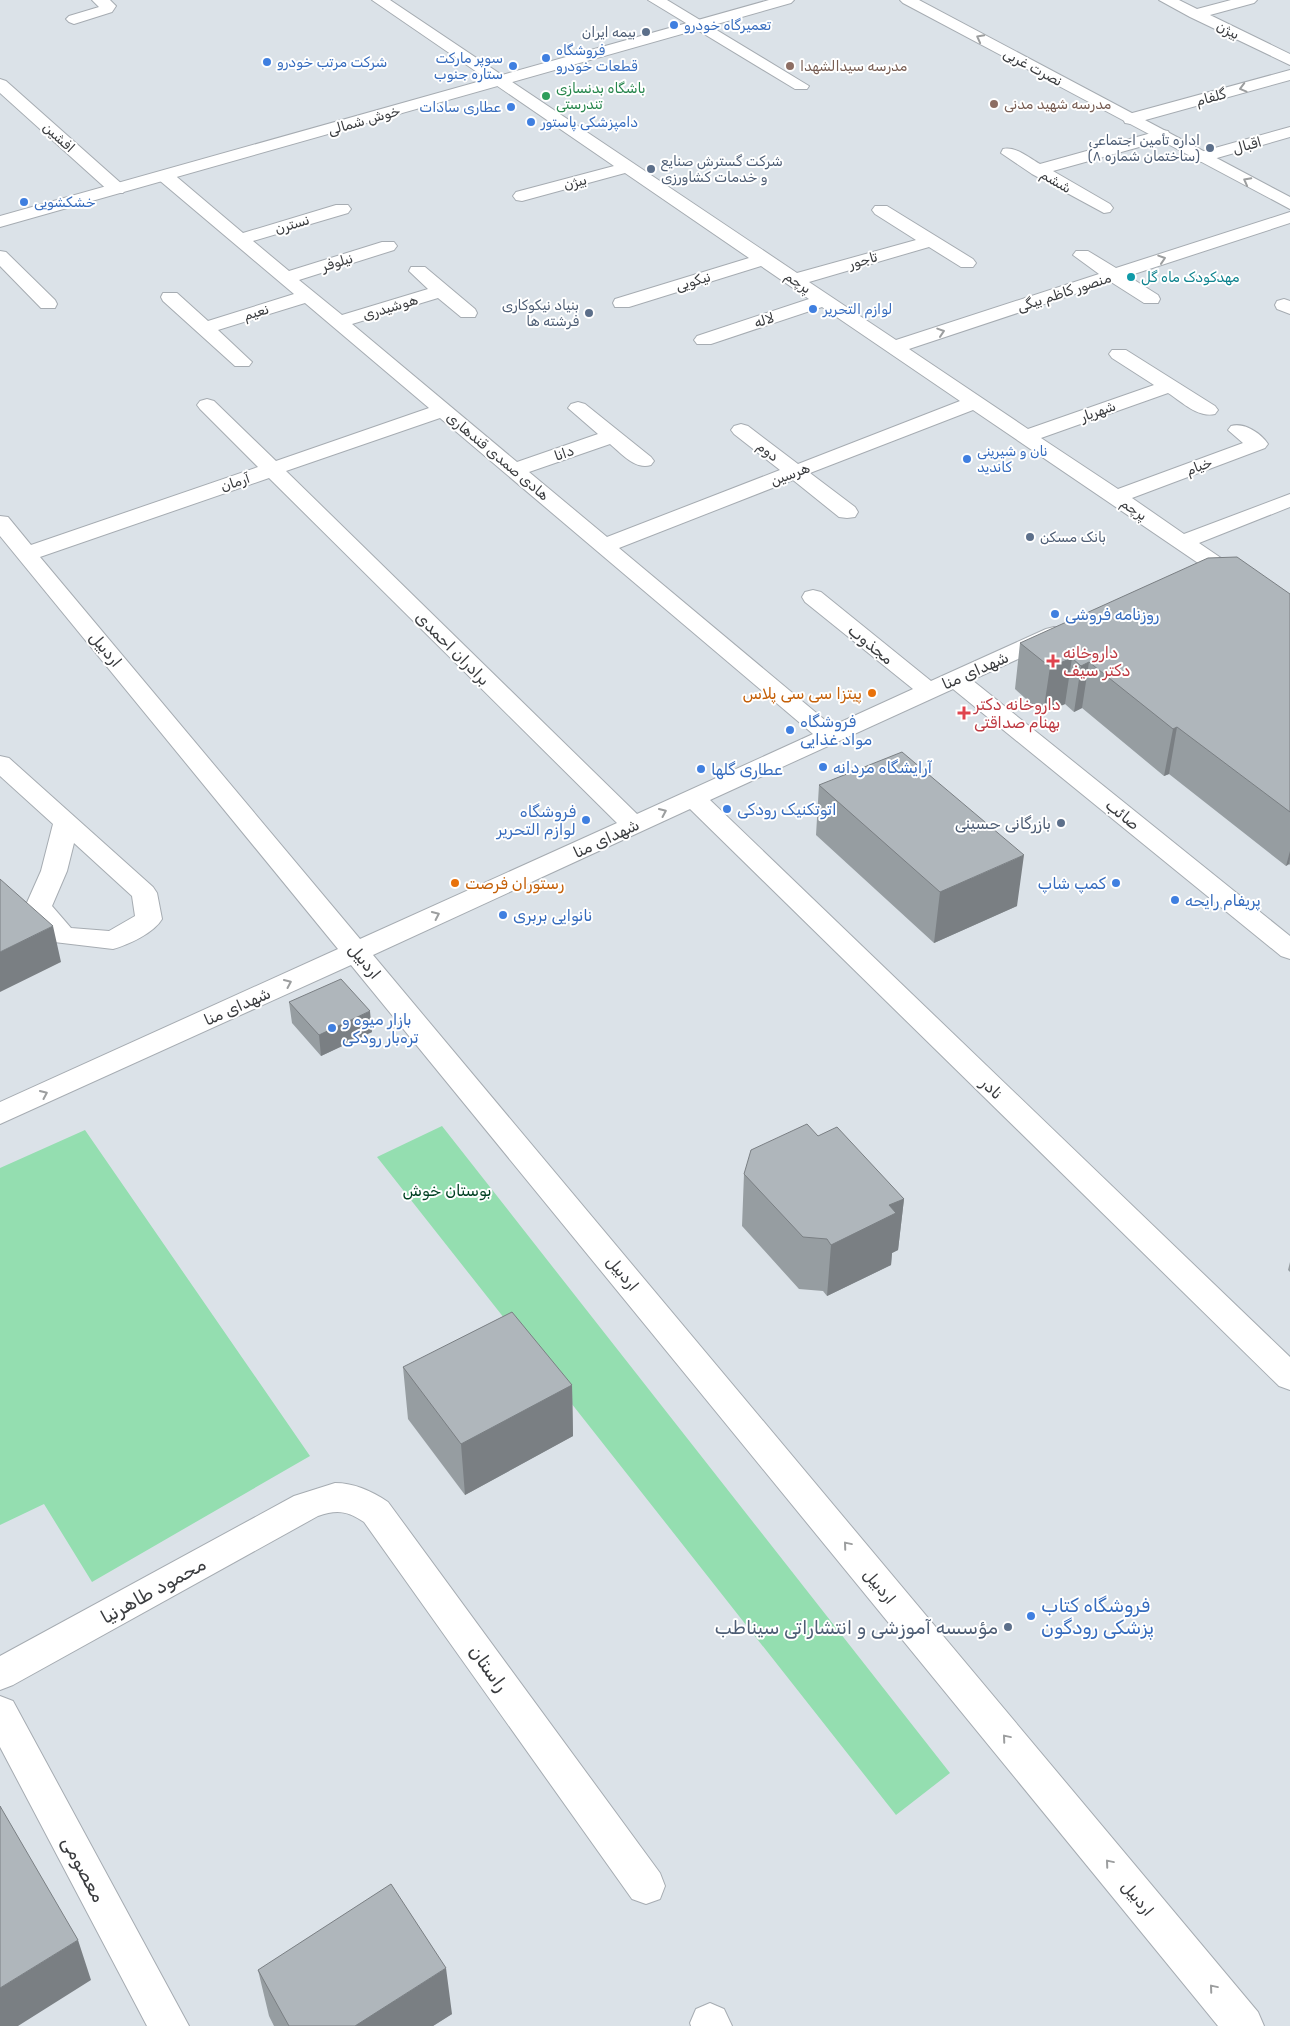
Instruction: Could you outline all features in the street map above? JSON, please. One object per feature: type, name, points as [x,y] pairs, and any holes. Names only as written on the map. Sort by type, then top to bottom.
[{"type":"street","name":"پرچم","points":[[380,0],[1290,616]]},
{"type":"street","points":[[656,0],[801,86]]},
{"type":"street","name":"خوش شمالی","points":[[0,222],[786,0]]},
{"type":"street","name":"نصرت غربی","points":[[908,0],[1290,204]]},
{"type":"street","name":"بیژن","points":[[1167,0],[1290,60]]},
{"type":"street","points":[[1195,14],[1249,0]]},
{"type":"street","points":[[74,19],[103,11],[104,3]]},
{"type":"street","name":"گلفام","points":[[1131,119],[1290,75]]},
{"type":"street","name":"افشین","points":[[0,84],[117,189]]},
{"type":"street","name":"اقبال","points":[[1203,157],[1290,132]]},
{"type":"street","points":[[1038,170],[1162,135]]},
{"type":"street","name":"ششم","points":[[1008,153],[1104,208]]},
{"type":"street","name":"بیژن","points":[[522,196],[628,167]]},
{"type":"street","name":"هادی صمدی قندهاری","points":[[165,176],[830,736]]},
{"type":"street","points":[[326,197],[358,220]]},
{"type":"street","name":"نسترن","points":[[241,239],[342,209]]},
{"type":"street","points":[[881,210],[967,263]]},
{"type":"street","name":"منصور کاظم بیگی","points":[[894,348],[1290,217]]},
{"type":"street","name":"تاجور","points":[[794,280],[931,240]]},
{"type":"street","name":"نیلوفر","points":[[286,278],[388,246]]},
{"type":"street","points":[[1082,255],[1151,299]]},
{"type":"street","points":[[0,256],[48,304]]},
{"type":"street","name":"نیکویی","points":[[638,313],[616,299],[764,260]]},
{"type":"street","points":[[418,271],[468,314]]},
{"type":"street","name":"هوشیدری","points":[[339,322],[442,291]]},
{"type":"street","name":"نعیم","points":[[204,328],[308,296]]},
{"type":"street","points":[[170,297],[242,362]]},
{"type":"street","name":"لاله","points":[[704,340],[824,300]]},
{"type":"street","points":[[1119,354],[1208,410]]},
{"type":"street","name":"شهریار","points":[[1026,436],[1170,386]]},
{"type":"street","name":"هرسین","points":[[604,546],[976,402]]},
{"type":"street","name":"برادران احمدی","points":[[207,405],[633,826]]},
{"type":"street","points":[[578,408],[644,461]]},
{"type":"street","name":"آرمان","points":[[27,554],[444,410]]},
{"type":"street","name":"دوم","points":[[741,430],[847,512]]},
{"type":"street","name":"خیام","points":[[1116,498],[1258,444],[1238,430]]},
{"type":"street","name":"دانا","points":[[514,470],[613,436]]},
{"type":"street","points":[[1183,542],[1290,500]]},
{"type":"street","name":"اردبیل","points":[[0,522],[357,951],[1244,2026]]},
{"type":"street","points":[[1185,574],[1212,562]]},
{"type":"street","name":"مجذوب","points":[[813,597],[929,690]]},
{"type":"street","name":"شهدای منا","points":[[0,1114],[1079,622]]},
{"type":"street","name":"صائب","points":[[956,679],[1290,950]]},
{"type":"street","points":[[0,763],[66,822],[144,893],[149,919],[113,940],[63,936],[38,907],[54,871],[66,822]]},
{"type":"street","name":"نادر","points":[[693,798],[1290,1377]]},
{"type":"street","name":"راستان","points":[[306,1506],[323,1499],[342,1496],[359,1500],[376,1512],[646,1886]]},
{"type":"street","name":"محمود طاهرنیا","points":[[0,1674],[306,1506]]},
{"type":"street","name":"معصومی","points":[[0,1712],[169,2026]]},
{"type":"green space","name":"بوستان خوش","points":[[442,1126],[950,1773],[896,1815],[377,1157]]},
{"type":"green space","points":[[85,1130],[310,1456],[92,1582],[44,1504],[0,1525],[0,1168]]},
{"type":"building","points":[[1237,557],[1290,594],[1290,812],[1177,727],[1173,729],[1089,662],[1081,666],[1072,658],[1050,667],[1020,643],[1208,558]]},
{"type":"building","points":[[902,752],[1024,855],[940,892],[819,785]]},
{"type":"building","points":[[0,879],[53,926],[0,952]]},
{"type":"building","points":[[341,979],[370,1011],[319,1035],[289,1002]]},
{"type":"building","points":[[807,1124],[818,1136],[837,1127],[904,1199],[889,1205],[896,1213],[831,1245],[827,1239],[803,1237],[744,1174],[751,1150]]},
{"type":"building","points":[[512,1312],[572,1385],[461,1444],[403,1367]]},
{"type":"building","points":[[0,1806],[78,1940],[0,1988]]},
{"type":"building","points":[[391,1884],[446,1968],[355,2026],[289,2026],[258,1970]]},
{"type":"place","name":"تعمیرگاه خودرو","points":[[674,25]]},
{"type":"place","name":"بیمه ایران","points":[[646,32]]},
{"type":"place","name":"فروشگاه قطعات خودرو","points":[[546,58]]},
{"type":"place","name":"شرکت مرتب خودرو","points":[[267,62]]},
{"type":"place","name":"سوپر مارکت ستاره جنوب","points":[[513,66]]},
{"type":"place","name":"مدرسه سیدالشهدا","points":[[790,66]]},
{"type":"place","name":"باشگاه بدنسازی تندرستی","points":[[546,96]]},
{"type":"place","name":"مدرسه شهید مدنی","points":[[994,104]]},
{"type":"place","name":"عطاری سادات","points":[[511,107]]},
{"type":"place","name":"دامپزشکی پاستور","points":[[531,122]]},
{"type":"place","name":"اداره تأمین اجتماعی (ساختمان شماره ۸)","points":[[1210,148]]},
{"type":"place","name":"شرکت گسترش صنایع و خدمات کشاورزی","points":[[651,169]]},
{"type":"place","name":"خشکشویی","points":[[24,202]]},
{"type":"place","name":"مهدکودک ماه گل","points":[[1131,277]]},
{"type":"place","name":"لوازم التحریر","points":[[813,309]]},
{"type":"place","name":"بنیاد نیکوکاری فرشته ها","points":[[589,313]]},
{"type":"place","name":"نان و شیرینی کاندید","points":[[967,459]]},
{"type":"place","name":"بانک مسکن","points":[[1030,537]]},
{"type":"place","name":"روزنامه فروشی","points":[[1055,614]]},
{"type":"place","name":"داروخانه دکتر سیف","points":[[1053,661]]},
{"type":"place","name":"پیتزا سی سی پلاس","points":[[872,693]]},
{"type":"place","name":"داروخانه دکتر بهنام صداقتی","points":[[964,713]]},
{"type":"place","name":"فروشگاه مواد غذایی","points":[[790,730]]},
{"type":"place","name":"آرایشگاه مردانه","points":[[823,767]]},
{"type":"place","name":"عطاری گلها","points":[[701,769]]},
{"type":"place","name":"اتوتکنیک رودکی","points":[[727,809]]},
{"type":"place","name":"فروشگاه لوازم التحریر","points":[[586,820]]},
{"type":"place","name":"بازرگانی حسینی","points":[[1061,823]]},
{"type":"place","name":"رستوران فرصت","points":[[455,883]]},
{"type":"place","name":"کمپ شاپ","points":[[1116,883]]},
{"type":"place","name":"پریفام رایحه","points":[[1175,900]]},
{"type":"place","name":"نانوایی بربری","points":[[503,915]]},
{"type":"place","name":"بازار میوه و تره‌بار رودکی","points":[[332,1028]]},
{"type":"place","name":"فروشگاه کتاب پزشکی رودگون","points":[[1031,1616]]},
{"type":"place","name":"مؤسسه آموزشی و انتشاراتی سیناطب","points":[[1008,1627]]}]
